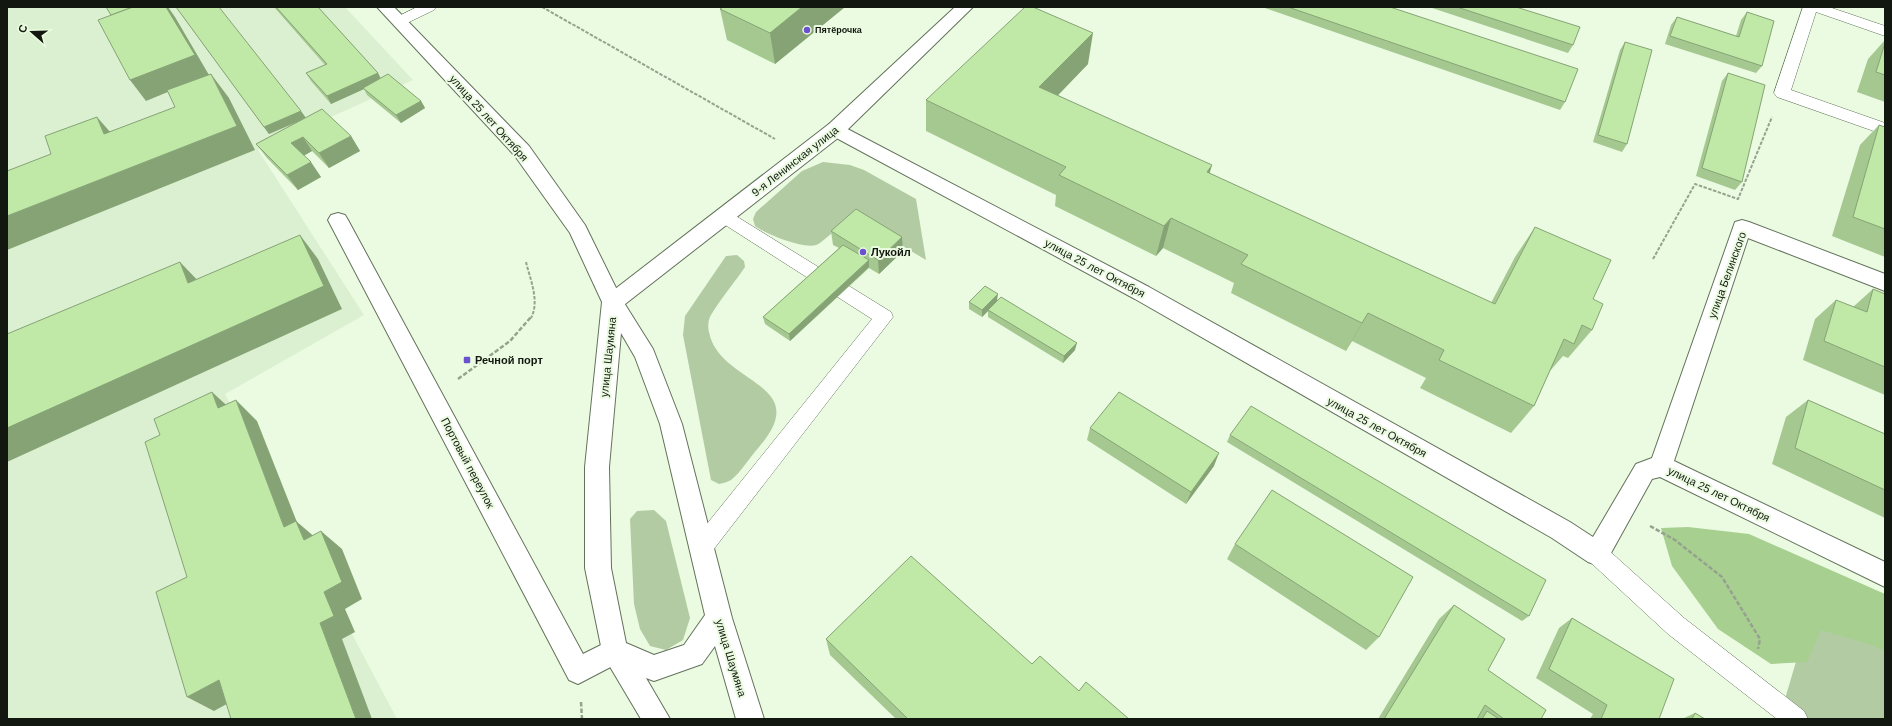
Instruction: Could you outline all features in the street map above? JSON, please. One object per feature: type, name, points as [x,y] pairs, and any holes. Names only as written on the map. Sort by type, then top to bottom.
[{"type":"street","name":"улица 25 лет Октября","points":[[385,7],[522,151],[578,230],[613,302]]},
{"type":"street","name":"9-я Ленинская улица","points":[[613,302],[725,217],[836,129],[965,7]]},
{"type":"street","name":"улица 25 лет Октября","points":[[836,129],[1142,293],[1561,530],[1597,554],[1644,471],[1662,466],[1885,575]]},
{"type":"street","name":"Портовый переулок","points":[[338,220],[578,670],[615,651]]},
{"type":"street","name":"улица Белинского","points":[[1662,466],[1742,227],[1885,283]]},
{"type":"street","name":"улица Шаумяна","points":[[613,302],[645,355],[671,424],[719,618],[750,719]]},
{"type":"street","name":"улица Шаумяна","points":[[613,302],[597,467],[598,568],[615,651],[656,719]]},
{"type":"street","points":[[615,651],[654,668],[694,655],[719,618]]},
{"type":"lane","points":[[400,22],[429,7]]},
{"type":"lane","points":[[1810,7],[1782,93],[1885,129]]},
{"type":"lane","points":[[1814,7],[1885,31]]},
{"type":"lane","points":[[702,547],[884,317],[725,217]]},
{"type":"lane","points":[[1597,554],[1676,626],[1796,719]]},
{"type":"path","points":[[542,7],[802,155]]},
{"type":"path","points":[[1653,259],[1696,184],[1738,199],[1782,93]]},
{"type":"path","points":[[433,398],[515,337],[532,316],[534,293],[526,262]]},
{"type":"path","points":[[1622,510],[1675,540],[1722,577],[1760,639],[1749,682]]},
{"type":"shaded area","points":[[7,7],[345,7],[413,80],[258,150],[364,315],[225,394],[397,719],[7,719]]},
{"type":"shaded area","points":[[823,162],[850,165],[864,170],[916,199],[926,260],[851,215],[819,243],[810,246],[793,243],[775,237],[755,226],[753,219],[756,212],[802,171]]},
{"type":"shaded area","points":[[737,255],[744,261],[745,267],[719,302],[711,316],[708,323],[709,331],[716,349],[729,363],[759,385],[770,396],[776,409],[773,426],[759,447],[735,477],[730,481],[719,484],[711,480],[683,335],[685,316],[726,256]]},
{"type":"shaded area","points":[[654,510],[666,521],[690,618],[683,640],[666,650],[650,646],[640,629],[634,604],[630,519],[637,511]]},
{"type":"shaded area","points":[[1820,581],[1885,613],[1885,719],[1779,719]]},
{"type":"green space","points":[[1688,527],[1749,534],[1885,594],[1885,651],[1872,645],[1821,630],[1807,662],[1771,664],[1718,629],[1672,566],[1661,528]]},
{"type":"building","points":[[106,7],[133,7],[111,15]]},
{"type":"building","points":[[133,7],[166,7],[195,55],[130,80],[98,20]]},
{"type":"building","points":[[176,7],[219,7],[301,111],[264,127]]},
{"type":"building","points":[[276,7],[318,7],[378,73],[327,96],[306,73],[327,64]]},
{"type":"building","points":[[723,7],[802,7],[770,33],[720,9]]},
{"type":"building","points":[[1025,7],[1033,7],[1093,33],[1039,87],[1212,165],[1207,172],[1495,304],[1535,227],[1611,260],[1593,299],[1603,304],[1592,330],[1582,325],[1574,344],[1564,339],[1534,406],[1439,360],[1444,350],[1368,313],[1362,323],[1241,264],[1248,255],[1171,218],[1164,226],[1059,175],[1066,167],[926,100]]},
{"type":"building","points":[[1288,7],[1390,7],[1578,69],[1565,102]]},
{"type":"building","points":[[1457,7],[1516,7],[1580,27],[1573,45]]},
{"type":"building","points":[[1747,12],[1774,21],[1762,66],[1670,36],[1677,17],[1739,37]]},
{"type":"building","points":[[1625,42],[1652,50],[1627,144],[1598,135]]},
{"type":"building","points":[[1885,43],[1885,75],[1876,72]]},
{"type":"building","points":[[1728,73],[1765,85],[1742,182],[1702,168]]},
{"type":"building","points":[[211,74],[237,126],[7,216],[7,171],[51,154],[45,136],[97,117],[104,134],[175,107],[167,90]]},
{"type":"building","points":[[388,74],[421,101],[396,115],[363,88]]},
{"type":"building","points":[[322,109],[351,136],[319,153],[303,137],[291,143],[311,162],[287,175],[256,144]]},
{"type":"building","points":[[1879,125],[1885,127],[1885,229],[1853,217]]},
{"type":"building","points":[[856,209],[902,237],[878,260],[831,231]]},
{"type":"building","points":[[300,235],[324,286],[7,428],[7,334],[180,262],[188,283]]},
{"type":"building","points":[[843,245],[869,260],[789,334],[763,317]]},
{"type":"building","points":[[985,286],[998,294],[982,310],[969,302]]},
{"type":"building","points":[[1873,289],[1885,294],[1885,367],[1824,341],[1836,300],[1867,312]]},
{"type":"building","points":[[1001,297],[1077,343],[1064,356],[988,310]]},
{"type":"building","points":[[212,392],[218,408],[236,400],[284,527],[296,521],[304,540],[321,531],[342,582],[324,592],[334,616],[320,623],[356,719],[231,719],[219,680],[187,697],[156,592],[187,577],[145,442],[160,435],[154,419]]},
{"type":"building","points":[[1119,392],[1219,453],[1191,492],[1090,428]]},
{"type":"building","points":[[1808,400],[1885,434],[1885,490],[1795,448]]},
{"type":"building","points":[[1251,406],[1546,580],[1529,616],[1230,435]]},
{"type":"building","points":[[1272,490],[1413,577],[1379,637],[1235,544]]},
{"type":"building","points":[[911,556],[1032,664],[1040,656],[1079,691],[1086,682],[1129,719],[908,719],[826,639]]},
{"type":"building","points":[[1454,605],[1505,639],[1488,670],[1546,710],[1541,719],[1504,719],[1485,705],[1477,719],[1384,719]]},
{"type":"building","points":[[1572,618],[1674,679],[1659,719],[1601,719],[1607,705],[1549,669]]},
{"type":"building","points":[[1487,711],[1499,719],[1482,719]]},
{"type":"building","points":[[1695,713],[1705,719],[1692,719]]},
{"type":"place","name":"Пятёрочка","points":[[807,30]]},
{"type":"place","name":"Лукойл","points":[[863,252]]},
{"type":"place","name":"Речной порт","points":[[467,360]]}]
